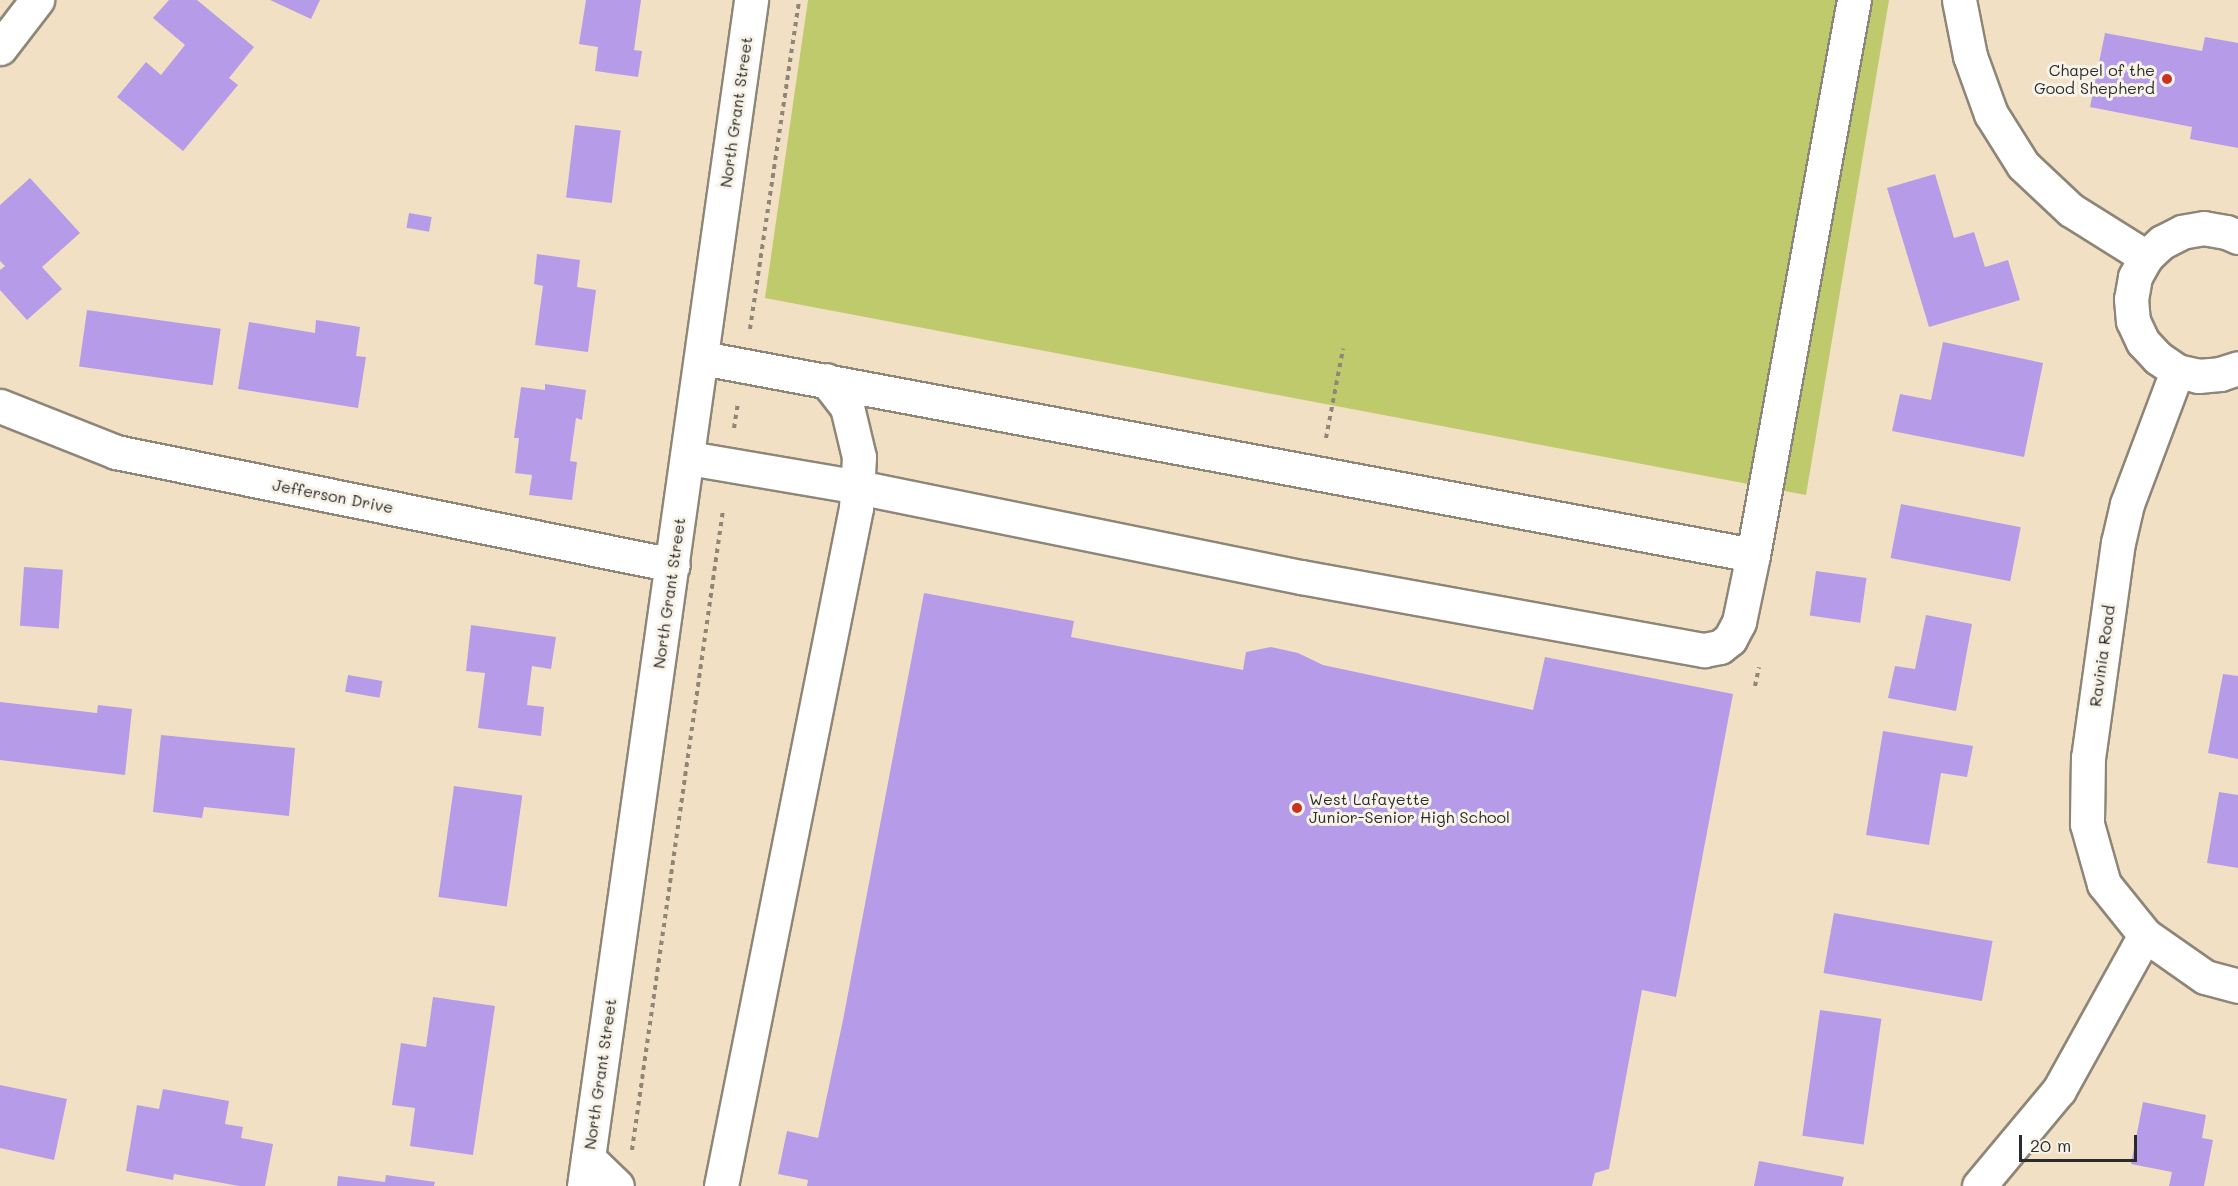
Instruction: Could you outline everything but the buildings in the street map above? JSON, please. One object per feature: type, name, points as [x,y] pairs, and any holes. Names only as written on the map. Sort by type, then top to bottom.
[{"type":"street","points":[[0,48],[37,0]]},
{"type":"street","name":"North Grant Street","points":[[586,1172],[689,458],[751,0]]},
{"type":"street","points":[[689,458],[858,487],[1301,577],[1704,651],[1720,647],[1739,622],[1753,555],[1854,0]]},
{"type":"street","points":[[1959,0],[1970,56],[1991,114],[2023,165],[2071,210],[2146,257]]},
{"type":"street","points":[[2238,237],[2204,228],[2182,232],[2162,242],[2146,257],[2135,277],[2131,298],[2133,321],[2143,342],[2158,358],[2177,370],[2198,376],[2220,374],[2238,368]]},
{"type":"street","points":[[702,358],[1753,555]]},
{"type":"street","name":"Ravinia Road","points":[[2177,370],[2127,504],[2118,542],[2088,757],[2087,824],[2104,884],[2145,935],[2205,977],[2238,986]]},
{"type":"street","points":[[720,1185],[856,508],[860,457],[847,407],[826,380]]},
{"type":"street","name":"Jefferson Drive","points":[[0,406],[116,452],[673,565]]},
{"type":"street","points":[[1979,1186],[2059,1090],[2145,935]]},
{"type":"street","points":[[586,1172],[624,1172]]},
{"type":"path","points":[[750,329],[798,0]]},
{"type":"path","points":[[1325,447],[1342,349]]},
{"type":"path","points":[[733,433],[740,391]]},
{"type":"path","points":[[624,1172],[723,510]]},
{"type":"path","points":[[1755,686],[1759,667]]},
{"type":"green space","points":[[808,0],[1889,0],[1806,495],[765,298]]},
{"type":"place","name":"Chapel of the Good Shepherd","points":[[2167,79]]},
{"type":"place","name":"West Lafayette Junior-Senior High School","points":[[1297,808]]}]
